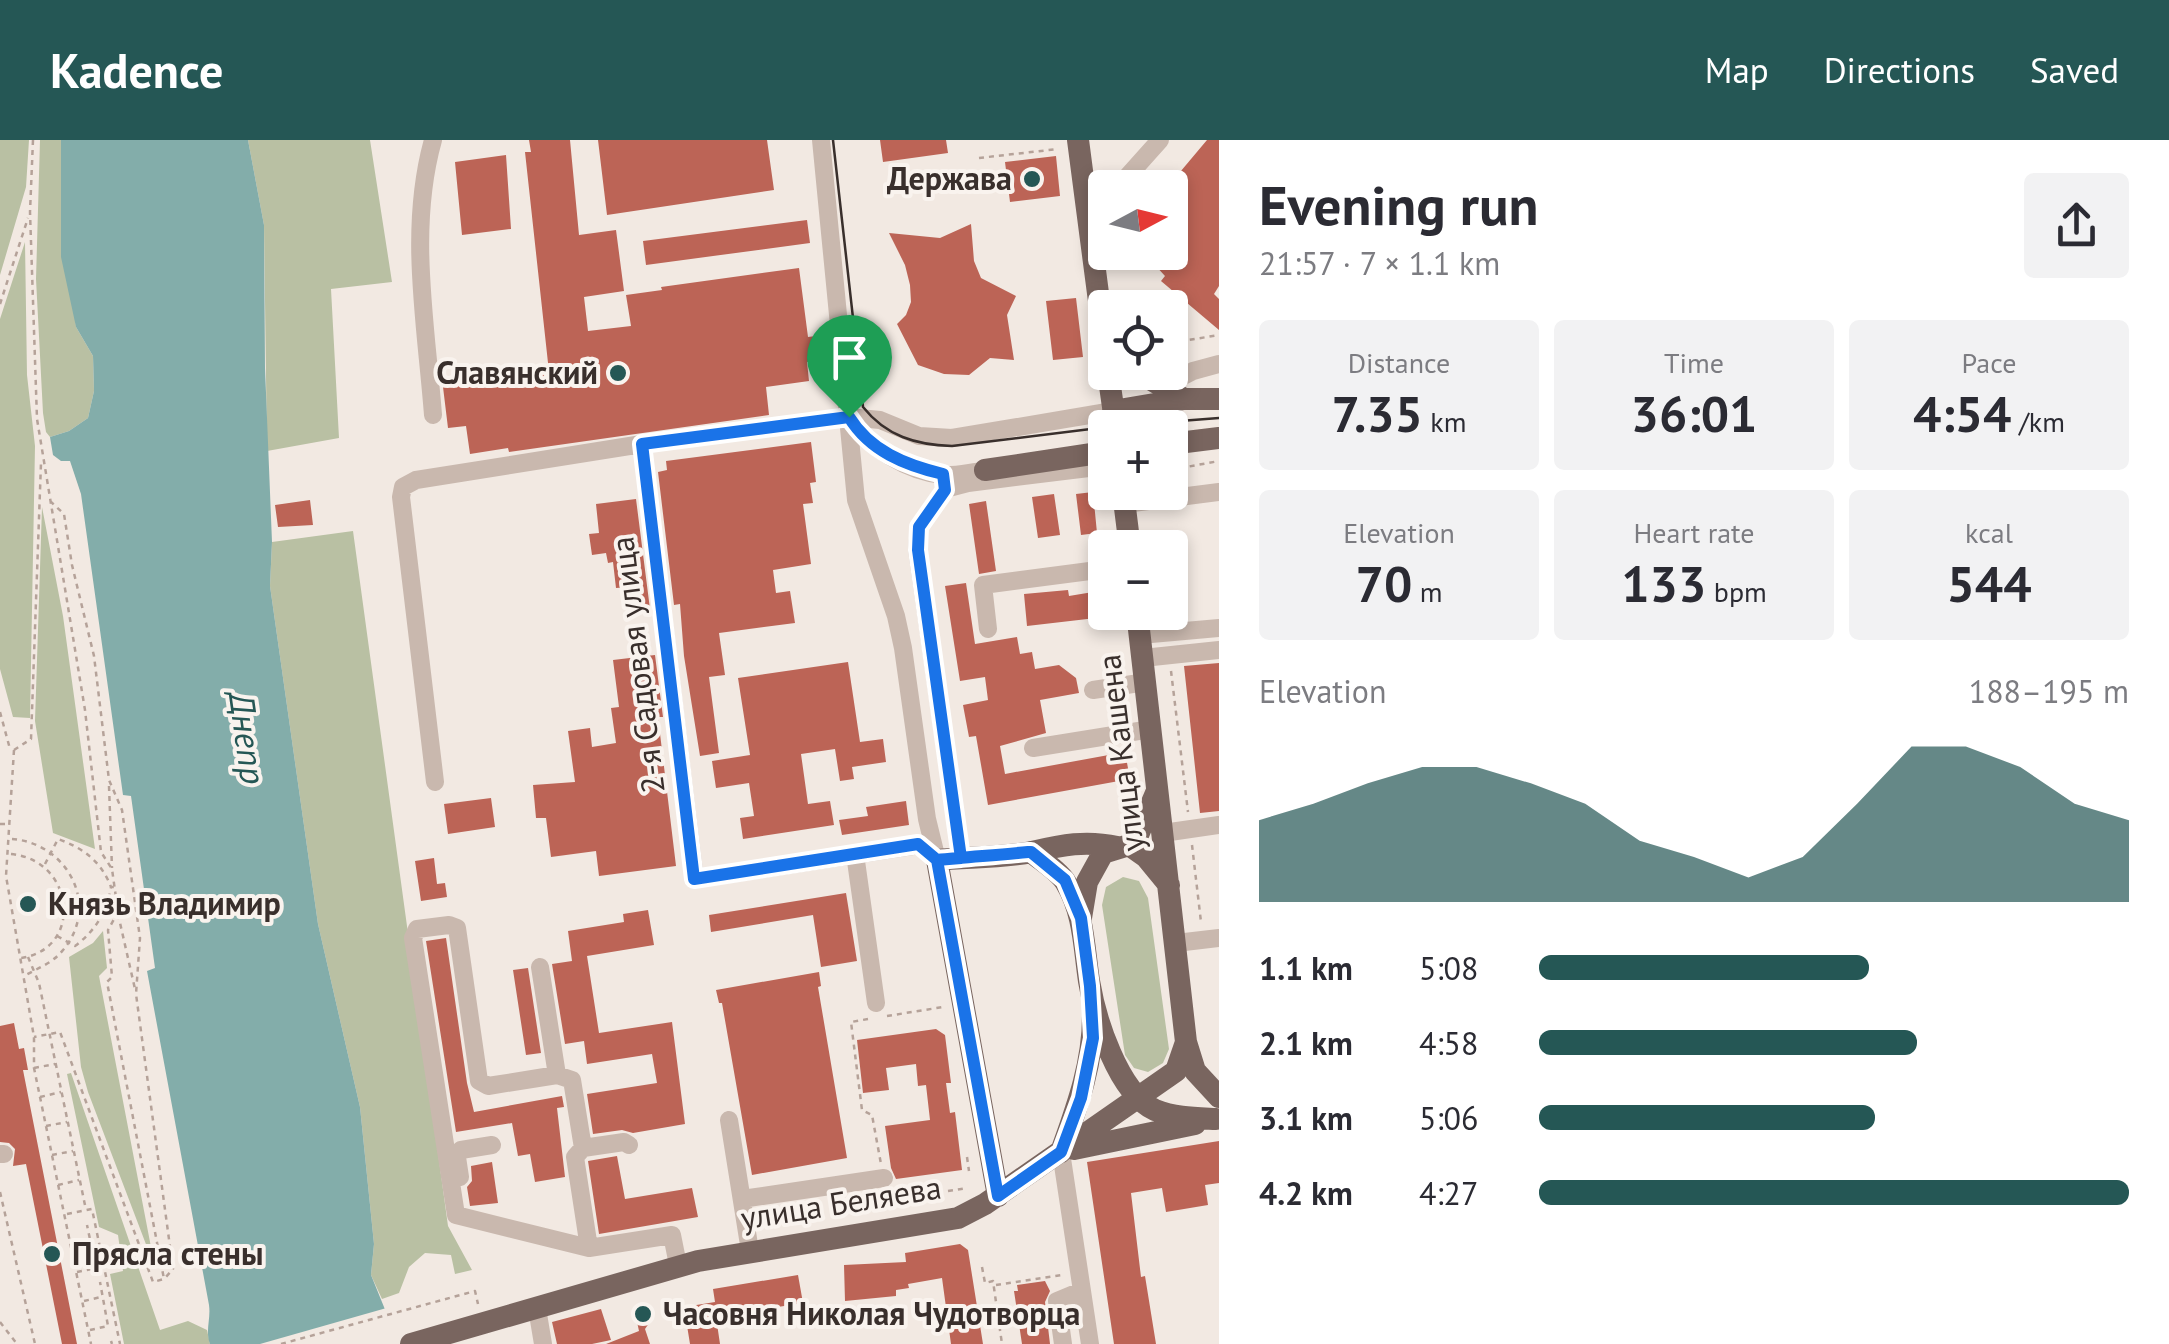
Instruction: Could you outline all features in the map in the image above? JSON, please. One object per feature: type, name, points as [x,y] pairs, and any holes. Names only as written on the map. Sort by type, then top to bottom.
[{"type":"main road","points":[[1071,144],[1095,290]]},
{"type":"main road","points":[[1168,390],[1184,399]]},
{"type":"main road","points":[[1146,410],[1184,399],[1219,399]]},
{"type":"main road","points":[[1188,442],[1219,438]]},
{"type":"main road","points":[[985,470],[1088,455]]},
{"type":"main road","name":"улица Кашена","points":[[1146,640],[1146,682],[1186,1042]]},
{"type":"main road","points":[[1081,918],[1087,882],[1103,853],[1123,846],[1146,820],[1158,786]]},
{"type":"main road","points":[[998,1196],[937,860],[1094,842],[1123,846],[1146,858],[1169,885]]},
{"type":"main road","points":[[1031,852],[1065,880],[1081,918],[1090,986],[1090,1059],[1081,1098],[1061,1152]]},
{"type":"main road","points":[[1090,986],[1110,1051],[1139,1100],[1170,1115],[1218,1111],[1195,1071],[1186,1042]]},
{"type":"main road","points":[[1061,1152],[1176,1071],[1186,1042]]},
{"type":"main road","name":"улица Беляева","points":[[411,1344],[678,1265],[944,1222],[972,1212],[1061,1152],[1218,1111]]},
{"type":"street","points":[[433,140],[421,181],[418,228],[433,414]]},
{"type":"street","points":[[820,140],[856,500],[896,616],[927,819],[937,860]]},
{"type":"street","points":[[1133,170],[1160,140]]},
{"type":"street","points":[[1188,373],[1219,364]]},
{"type":"street","points":[[849,417],[859,433],[884,453],[944,482],[968,483],[1088,468]]},
{"type":"street","points":[[435,782],[401,498],[404,487],[416,480],[642,444],[849,417],[880,420],[920,436],[952,438],[1088,422]]},
{"type":"street","name":"2-я Садовая улица","points":[[642,444],[694,879],[855,854]]},
{"type":"street","points":[[961,858],[918,550],[919,527],[944,482],[985,470]]},
{"type":"street","points":[[1188,494],[1219,492]]},
{"type":"street","points":[[988,629],[983,586],[1088,572]]},
{"type":"street","points":[[1146,640],[1219,628]]},
{"type":"street","points":[[1146,640],[1219,650]]},
{"type":"street","points":[[1093,690],[1146,682]]},
{"type":"street","points":[[1033,748],[1151,728]]},
{"type":"street","points":[[1163,833],[1219,825]]},
{"type":"street","points":[[877,1013],[855,854],[918,844],[937,860]]},
{"type":"street","points":[[583,1148],[572,1080],[557,1076],[488,1086],[480,1081],[457,928],[450,925],[417,929],[413,938],[456,1214],[589,1248],[672,1236],[678,1265]]},
{"type":"street","points":[[1176,943],[1213,941]]},
{"type":"street","points":[[540,967],[557,1076]]},
{"type":"street","points":[[729,1120],[750,1251]]},
{"type":"street","points":[[589,1248],[575,1157],[583,1148],[624,1142],[629,1146]]},
{"type":"street","points":[[466,1216],[457,1157],[460,1150],[492,1145]]},
{"type":"street","points":[[1061,1152],[1090,1344]]},
{"type":"street","points":[[742,1199],[884,1178]]},
{"type":"street","points":[[1063,1344],[1057,1301],[1081,1291]]},
{"type":"street","points":[[537,1308],[543,1344]]},
{"type":"path","points":[[33,140],[31,325],[42,452],[77,653],[101,852],[112,870]]},
{"type":"path","points":[[979,158],[1071,144]]},
{"type":"path","points":[[1010,155],[1010,161]]},
{"type":"path","points":[[0,304],[30,212]]},
{"type":"path","points":[[1188,341],[1219,335]]},
{"type":"path","points":[[3,750],[12,750],[31,740],[42,452]]},
{"type":"path","points":[[1188,467],[1219,461]]},
{"type":"path","points":[[48,500],[64,514],[94,656],[109,780],[112,870],[109,901],[95,928],[75,946],[56,935]]},
{"type":"path","points":[[1146,640],[1172,675],[1190,830],[1213,941]]},
{"type":"path","points":[[0,712],[12,750],[6,876],[34,1038],[34,1068],[91,1344]]},
{"type":"path","points":[[109,780],[122,810],[140,938],[136,994]]},
{"type":"path","points":[[0,824],[11,824]]},
{"type":"path","points":[[10,839],[35,843],[53,854],[68,869],[78,895],[77,923],[68,943],[55,959],[24,976]]},
{"type":"path","points":[[34,1038],[60,1032],[153,1282],[164,1279],[173,1268],[136,994],[112,888],[94,858],[78,846],[58,839],[44,865]]},
{"type":"path","points":[[30,857],[35,843]]},
{"type":"path","points":[[10,854],[30,857],[44,865],[55,877],[64,898],[63,920],[56,935],[46,947],[19,958]]},
{"type":"path","points":[[55,877],[68,869]]},
{"type":"path","points":[[64,898],[78,895]]},
{"type":"path","points":[[118,912],[108,930],[112,976],[107,982],[164,1279]]},
{"type":"path","points":[[63,920],[77,923]]},
{"type":"path","points":[[46,947],[55,959]]},
{"type":"path","points":[[28,957],[50,1034],[86,1210]]},
{"type":"path","points":[[884,1178],[872,1114],[862,1110],[851,1022],[877,1013],[944,1007]]},
{"type":"path","points":[[34,1068],[56,1064]]},
{"type":"path","points":[[40,1097],[62,1092]]},
{"type":"path","points":[[46,1126],[68,1122]]},
{"type":"path","points":[[52,1155],[74,1150]]},
{"type":"path","points":[[967,1157],[969,1171]]},
{"type":"path","points":[[58,1184],[80,1180]]},
{"type":"path","points":[[948,1190],[967,1188]]},
{"type":"path","points":[[0,1192],[35,1344]]},
{"type":"path","points":[[64,1214],[92,1208],[120,1344]]},
{"type":"path","points":[[76,1272],[96,1268],[87,1225]]},
{"type":"path","points":[[70,1243],[90,1239]]},
{"type":"path","points":[[982,1267],[985,1283],[992,1281],[1002,1344]]},
{"type":"path","points":[[993,1286],[1068,1274]]},
{"type":"path","points":[[88,1330],[108,1326],[100,1282]]},
{"type":"path","points":[[281,1344],[474,1292],[478,1304]]},
{"type":"path","points":[[82,1301],[102,1297]]},
{"type":"path","points":[[0,1322],[18,1344]]},
{"type":"green space","points":[[0,140],[29,140],[26,187],[0,275]]},
{"type":"green space","points":[[40,140],[61,140],[76,327],[93,356],[94,391],[88,418],[69,431],[50,437],[43,413],[36,279]]},
{"type":"green space","points":[[248,140],[370,140],[392,282],[331,289],[339,438],[267,451],[264,225]]},
{"type":"green space","points":[[25,242],[27,375],[35,446],[30,718],[13,717],[0,669],[0,319]]},
{"type":"green space","points":[[42,507],[63,616],[95,849],[53,833],[35,721]]},
{"type":"green space","points":[[353,531],[448,1226],[472,1270],[455,1274],[451,1255],[425,1253],[409,1267],[399,1293],[382,1299],[371,1275],[374,1244],[360,1107],[318,924],[270,586],[272,542]]},
{"type":"green space","points":[[1123,877],[1139,881],[1148,898],[1169,1049],[1163,1063],[1148,1072],[1134,1068],[1125,1055],[1102,905],[1106,887]]},
{"type":"green space","points":[[103,931],[107,968],[99,976],[155,1268],[81,1067],[69,957],[93,943]]},
{"type":"green space","points":[[71,1073],[160,1330],[188,1321],[207,1330],[210,1344],[124,1344],[110,1274],[123,1271],[118,1235],[99,1227],[67,1074]]},
{"type":"water","name":"Днепр","points":[[61,140],[248,140],[264,225],[270,586],[318,924],[360,1107],[374,1244],[371,1275],[399,1344],[210,1344],[209,1305],[147,971],[155,968],[131,796],[123,795],[81,494],[70,461],[53,455],[50,437],[69,431],[88,418],[94,391],[93,356],[76,327],[61,257]]},
{"type":"pier","points":[[390,1307],[404,1344],[260,1344]]},
{"type":"building","points":[[529,140],[570,140],[579,235],[616,230],[624,291],[584,297],[588,331],[631,326],[626,295],[799,268],[808,337],[824,335],[827,359],[807,362],[809,381],[766,387],[769,415],[509,452],[508,448],[470,454],[466,426],[448,428],[443,387],[549,372],[525,152],[531,152]]},
{"type":"building","points":[[598,140],[767,140],[774,190],[607,215]]},
{"type":"building","points":[[880,140],[946,140],[948,153],[883,162]]},
{"type":"building","points":[[1207,140],[1219,140],[1219,286],[1214,294],[1219,299],[1219,330],[1188,304],[1188,290],[1172,290],[1161,281],[1165,276],[1160,270],[1188,270],[1188,170],[1182,170]]},
{"type":"building","points":[[506,155],[511,229],[462,235],[455,162]]},
{"type":"building","name":"Держава","points":[[1056,156],[1060,196],[1010,202],[1005,162]]},
{"type":"building","points":[[807,220],[810,243],[646,265],[643,241]]},
{"type":"building","points":[[971,224],[974,261],[981,278],[1016,296],[1007,315],[1014,360],[990,358],[969,375],[944,374],[918,365],[897,324],[911,302],[910,285],[889,233],[940,238]]},
{"type":"building","points":[[1076,298],[1083,357],[1053,360],[1046,301]]},
{"type":"building","points":[[811,442],[816,482],[810,483],[813,503],[803,504],[811,564],[773,570],[776,593],[790,591],[795,623],[719,633],[725,675],[709,677],[719,753],[700,756],[680,604],[674,605],[658,472],[667,470],[666,461]]},
{"type":"building","points":[[1088,493],[1088,510],[1095,510],[1097,530],[1088,530],[1088,534],[1081,535],[1076,494]]},
{"type":"building","points":[[1054,494],[1060,535],[1038,538],[1032,497]]},
{"type":"building","points":[[636,499],[650,609],[633,611],[630,587],[616,588],[613,562],[608,563],[606,553],[592,555],[589,534],[599,533],[596,504]]},
{"type":"building","points":[[310,500],[313,525],[278,527],[275,505]]},
{"type":"building","points":[[986,501],[996,571],[979,574],[969,504]]},
{"type":"building","points":[[966,583],[975,644],[1017,637],[1020,654],[1032,652],[1035,669],[1059,665],[1076,678],[1079,693],[1040,700],[1046,733],[1000,746],[1005,774],[1125,752],[1130,779],[988,805],[976,736],[969,737],[963,705],[988,700],[985,677],[960,681],[945,586]]},
{"type":"building","points":[[1068,590],[1069,596],[1088,593],[1088,619],[1027,626],[1024,594]]},
{"type":"building","points":[[655,655],[663,717],[658,717],[676,866],[599,876],[596,851],[551,857],[546,818],[536,818],[533,785],[575,782],[568,731],[590,728],[592,747],[616,743],[611,708],[619,707],[613,660]]},
{"type":"building","points":[[848,662],[860,742],[883,739],[886,762],[852,767],[854,779],[840,781],[835,749],[801,754],[808,804],[830,801],[834,825],[743,839],[740,818],[754,816],[749,783],[716,788],[712,761],[750,755],[738,678]]},
{"type":"building","points":[[1219,663],[1219,811],[1200,813],[1184,666]]},
{"type":"building","points":[[491,798],[495,827],[448,834],[444,804]]},
{"type":"building","points":[[906,801],[909,825],[842,835],[839,820],[868,816],[866,807]]},
{"type":"building","points":[[434,858],[437,884],[445,883],[447,897],[421,901],[415,861]]},
{"type":"building","points":[[846,893],[857,961],[821,967],[813,915],[711,932],[709,915]]},
{"type":"building","points":[[648,910],[654,945],[587,956],[599,1033],[672,1022],[685,1124],[633,1133],[622,1130],[593,1134],[587,1094],[657,1083],[652,1054],[587,1064],[584,1041],[565,1044],[552,964],[572,961],[568,931],[624,922],[623,914]]},
{"type":"building","points":[[446,938],[474,1112],[562,1096],[564,1107],[557,1108],[565,1177],[535,1182],[530,1154],[518,1156],[512,1123],[456,1132],[426,941]]},
{"type":"building","points":[[528,968],[541,1053],[526,1055],[513,970]]},
{"type":"building","points":[[819,972],[818,987],[847,1158],[752,1175],[722,1003],[716,990]]},
{"type":"building","name":"Прясла стены","points":[[14,1023],[19,1049],[24,1048],[28,1070],[23,1070],[77,1344],[62,1344],[26,1164],[13,1166],[15,1149],[0,1142],[0,1026]]},
{"type":"building","points":[[936,1029],[945,1035],[951,1083],[946,1083],[950,1113],[955,1112],[962,1170],[896,1179],[885,1126],[930,1120],[926,1085],[918,1086],[916,1064],[886,1068],[889,1090],[863,1093],[857,1040]]},
{"type":"building","points":[[1219,1141],[1219,1183],[1205,1185],[1208,1205],[1166,1212],[1162,1188],[1131,1193],[1141,1277],[1145,1276],[1156,1344],[1114,1344],[1087,1162]]},
{"type":"building","points":[[617,1156],[625,1199],[692,1188],[698,1217],[599,1234],[588,1161]]},
{"type":"building","points":[[492,1162],[498,1203],[470,1206],[467,1187],[472,1181],[471,1166]]},
{"type":"building","points":[[960,1244],[968,1250],[983,1344],[951,1344],[942,1278],[908,1284],[909,1288],[896,1290],[896,1296],[845,1301],[844,1265],[906,1262],[905,1253]]},
{"type":"building","points":[[798,1275],[803,1303],[716,1317],[720,1344],[690,1344],[684,1307],[715,1302],[713,1289]]},
{"type":"building","points":[[1045,1281],[1050,1291],[1045,1302],[1050,1344],[1022,1344],[1014,1291],[1018,1291],[1017,1285]]},
{"type":"building","points":[[649,1305],[652,1319],[645,1329],[650,1344],[606,1344],[639,1331],[634,1308]]},
{"type":"building","points":[[601,1309],[611,1340],[557,1344],[552,1322]]},
{"type":"tram line","points":[[833,140],[863,407],[882,425],[914,441],[952,446],[1219,418]]},
{"type":"place","name":"Держава","points":[[1032,179]]},
{"type":"place","name":"Славянский","points":[[618,373]]},
{"type":"place","name":"Князь Владимир","points":[[28,904]]},
{"type":"place","name":"Прясла стены","points":[[52,1254]]},
{"type":"place","name":"Часовня Николая Чудотворца","points":[[643,1314]]},
{"type":"route","points":[[849,417],[642,444],[694,879],[918,844],[937,860],[961,858],[981,856],[1031,852],[1065,880],[1081,918],[1090,986],[1093,1038],[1086,1080],[1061,1152],[998,1196],[937,860],[961,858],[918,550],[919,527],[945,490],[943,474],[884,453],[859,433],[849,417]]}]
